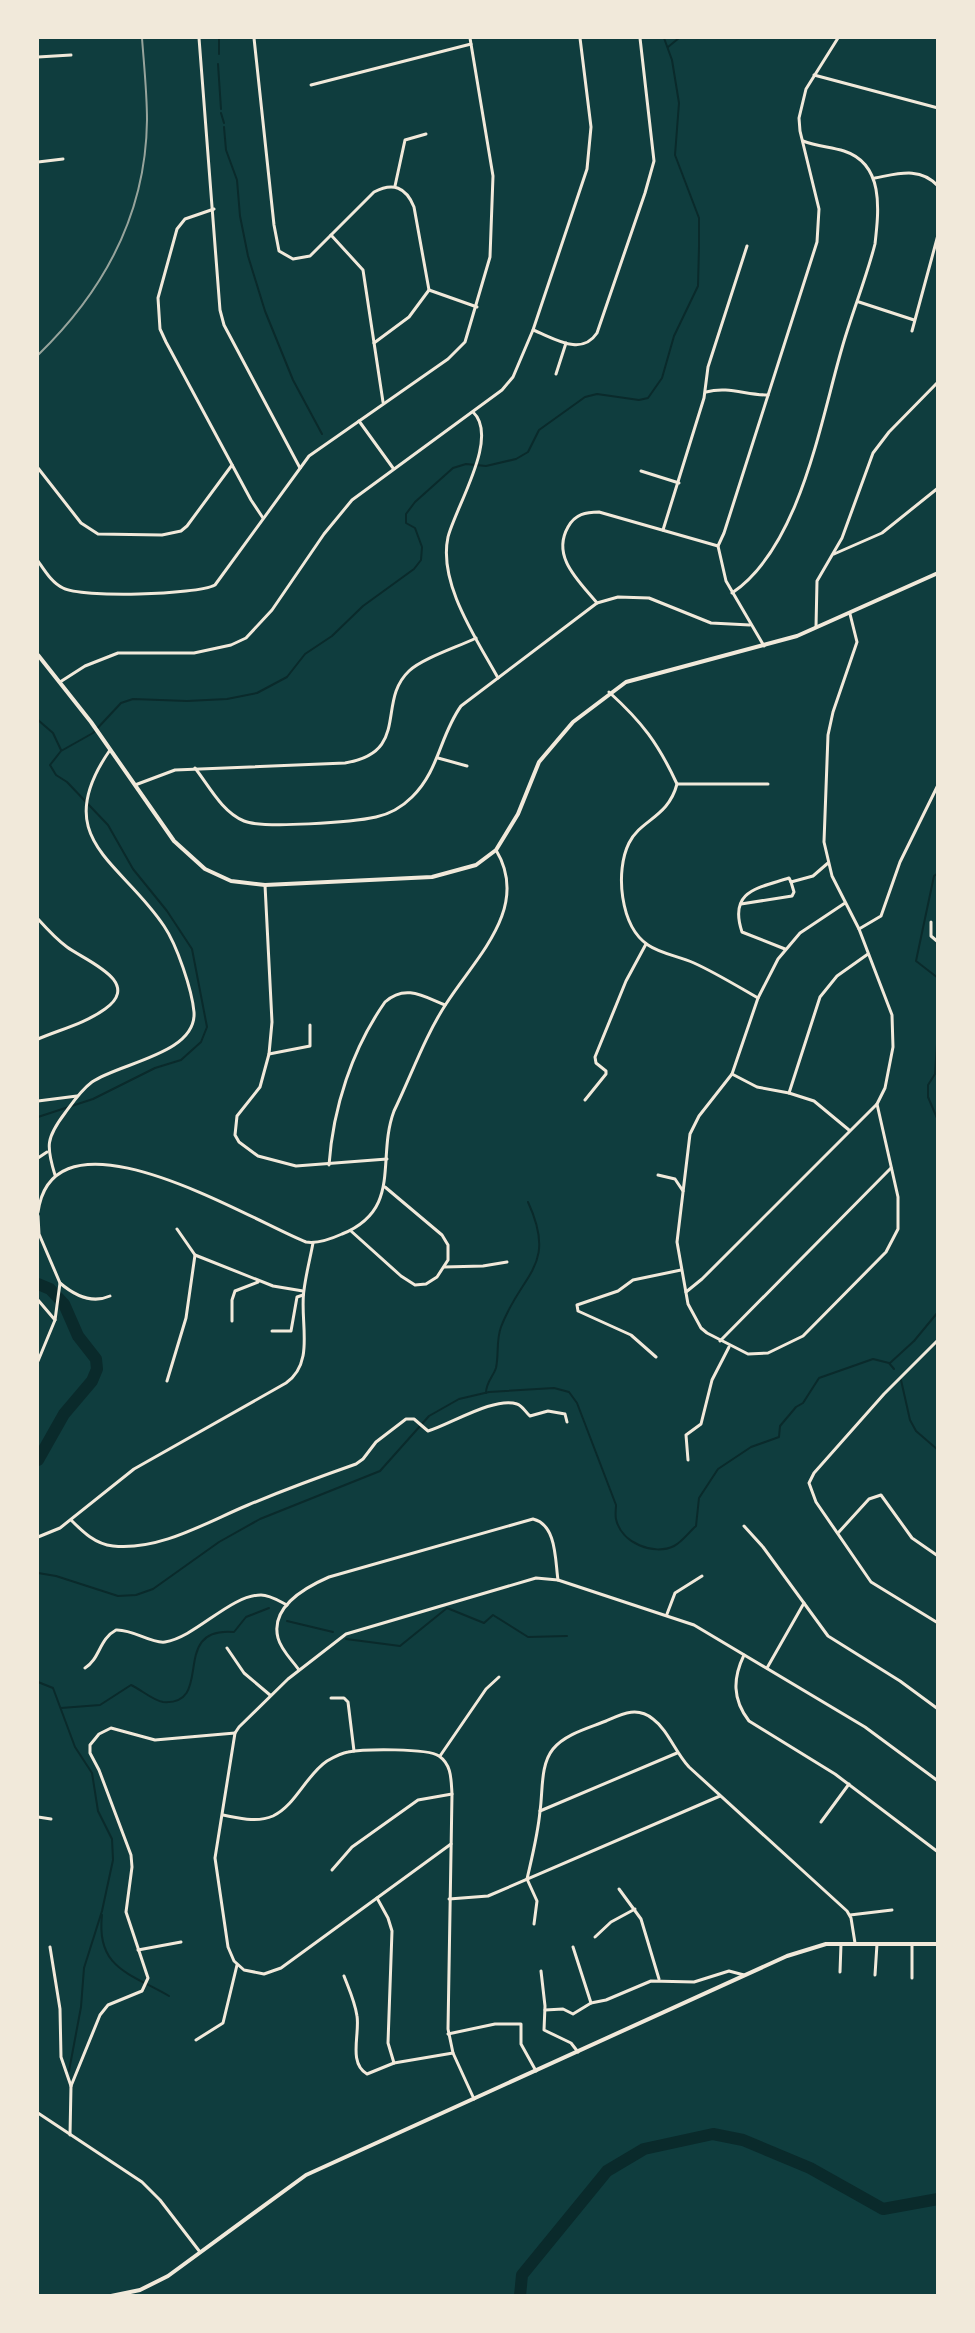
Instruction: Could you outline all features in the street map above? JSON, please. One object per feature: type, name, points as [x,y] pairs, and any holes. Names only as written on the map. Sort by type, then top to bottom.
[{"type":"street","points":[[199,38],[224,325],[301,468]]},
{"type":"street","points":[[254,38],[274,225],[279,251],[293,259],[303,258],[317,251],[374,192],[395,186],[409,195],[414,207],[429,290],[409,317],[374,343]]},
{"type":"street","points":[[38,561],[54,582],[74,592],[205,590],[222,579],[309,456],[457,352],[465,342],[489,268],[494,194],[470,38]]},
{"type":"street","points":[[60,682],[85,666],[118,653],[194,653],[231,645],[246,638],[258,628],[272,610],[339,514],[366,488],[502,390],[513,376],[533,330],[587,169],[591,127],[580,38]]},
{"type":"street","points":[[533,330],[566,344],[585,345],[597,333],[651,172],[653,142],[640,38]]},
{"type":"street","points":[[764,646],[732,592],[722,569],[718,546],[817,242],[820,226],[816,188],[799,118],[801,103],[813,75],[838,38]]},
{"type":"street","points":[[311,85],[471,44]]},
{"type":"street","points":[[38,57],[71,55]]},
{"type":"street","points":[[813,75],[938,108]]},
{"type":"street","points":[[395,186],[405,140],[426,134]]},
{"type":"street","points":[[732,592],[746,583],[763,565],[792,515],[875,244],[877,203],[875,178],[863,161],[854,156],[803,141]]},
{"type":"street","points":[[38,162],[63,159]]},
{"type":"street","points":[[875,178],[918,173],[926,175],[938,186]]},
{"type":"street","points":[[214,208],[185,219],[177,228],[162,276],[158,314],[166,342],[263,518]]},
{"type":"street","points":[[331,235],[363,270],[383,403]]},
{"type":"street","points":[[912,332],[938,235]]},
{"type":"street","points":[[663,530],[706,392],[708,367],[747,246]]},
{"type":"street","points":[[429,290],[477,307]]},
{"type":"street","points":[[858,302],[914,320]]},
{"type":"street","points":[[556,374],[566,344]]},
{"type":"street","points":[[816,629],[817,581],[842,538],[873,453],[889,432],[938,381]]},
{"type":"street","points":[[706,392],[723,387],[746,394],[768,394]]},
{"type":"street","points":[[473,412],[480,419],[483,429],[474,469],[449,535],[445,563],[452,589],[498,678]]},
{"type":"street","points":[[359,420],[393,468]]},
{"type":"street","points":[[38,468],[89,530],[108,536],[162,535],[181,531],[232,465]]},
{"type":"street","points":[[642,471],[679,483]]},
{"type":"street","points":[[833,555],[882,533],[938,488]]},
{"type":"street","points":[[597,603],[572,572],[564,558],[563,537],[576,516],[587,512],[599,512],[718,546]]},
{"type":"street","points":[[38,655],[91,722],[174,841],[194,861],[231,881],[265,885],[449,874],[476,866],[496,850],[518,814],[539,762],[573,722],[609,692],[644,675],[764,646],[816,629],[938,573]]},
{"type":"street","points":[[195,768],[232,814],[254,824],[375,817],[398,809],[423,786],[438,758],[448,726],[461,706],[597,603],[618,597],[649,597],[711,623],[734,626],[750,625]]},
{"type":"street","points":[[685,1292],[702,1279],[877,1104],[885,1088],[894,1036],[888,1002],[859,929],[828,863],[824,833],[828,735],[833,712],[857,642],[850,614]]},
{"type":"street","points":[[135,785],[160,774],[195,768],[345,763],[363,760],[374,754],[381,746],[400,686],[410,670],[476,638]]},
{"type":"street","points":[[609,692],[641,722],[660,750],[676,784],[668,805],[633,837],[623,863],[622,886],[626,912],[646,944],[692,962],[758,998]]},
{"type":"street","points":[[55,1175],[48,1152],[49,1139],[62,1116],[77,1097],[98,1079],[180,1042],[191,1030],[194,1022],[192,1004],[167,931],[99,851],[88,828],[88,796],[94,772],[110,750]]},
{"type":"street","points":[[438,758],[467,766]]},
{"type":"street","points":[[676,784],[768,784]]},
{"type":"street","points":[[859,929],[881,916],[900,862],[938,785]]},
{"type":"street","points":[[110,1296],[99,1300],[87,1299],[60,1282],[38,1233],[38,1214],[44,1192],[55,1175],[74,1167],[92,1163],[138,1170],[181,1185],[313,1243],[351,1231],[374,1210],[385,1187],[388,1130],[394,1111],[445,1005],[489,945],[505,902],[508,891],[507,873],[496,850]]},
{"type":"street","points":[[792,882],[813,876],[828,863]]},
{"type":"street","points":[[740,904],[792,896],[794,892],[789,878],[751,890],[740,904],[742,932],[785,949]]},
{"type":"street","points":[[265,885],[272,1022],[269,1054],[260,1087],[235,1122],[235,1135],[238,1142],[258,1156],[276,1162],[307,1167],[387,1159]]},
{"type":"street","points":[[845,903],[810,924],[785,949],[758,998],[732,1074],[692,1129],[677,1242],[685,1292],[692,1313],[701,1328],[729,1347],[759,1354],[791,1344],[803,1336],[886,1252],[898,1229],[900,1208],[877,1104]]},
{"type":"street","points":[[38,919],[68,947],[110,974],[116,983],[117,992],[114,1000],[100,1012],[38,1039]]},
{"type":"street","points":[[932,922],[931,936],[938,942]]},
{"type":"street","points":[[585,1100],[606,1074],[606,1071],[596,1063],[594,1057],[626,981],[646,944]]},
{"type":"street","points":[[789,1093],[820,997],[837,976],[868,953]]},
{"type":"street","points":[[330,1165],[334,1121],[343,1088],[385,1002],[395,994],[408,992],[445,1005]]},
{"type":"street","points":[[269,1054],[310,1046],[310,1025]]},
{"type":"street","points":[[732,1074],[757,1087],[789,1093],[814,1101],[849,1130]]},
{"type":"street","points":[[38,1101],[77,1097]]},
{"type":"street","points":[[38,1158],[48,1152]]},
{"type":"street","points":[[720,1341],[891,1168]]},
{"type":"street","points":[[658,1175],[675,1179],[684,1193]]},
{"type":"street","points":[[351,1231],[400,1276],[415,1285],[430,1282],[444,1267],[450,1256],[446,1239],[385,1187]]},
{"type":"street","points":[[177,1229],[195,1255],[260,1282],[303,1293]]},
{"type":"street","points":[[38,1537],[46,1536],[71,1520],[134,1469],[286,1383],[297,1374],[304,1354],[303,1293],[313,1243]]},
{"type":"street","points":[[167,1381],[186,1318],[195,1255]]},
{"type":"street","points":[[444,1267],[483,1266],[507,1262]]},
{"type":"street","points":[[656,1357],[631,1335],[578,1311],[576,1306],[579,1302],[613,1293],[633,1280],[681,1270]]},
{"type":"street","points":[[38,1361],[55,1320],[60,1282]]},
{"type":"street","points":[[231,1321],[235,1291],[260,1282]]},
{"type":"street","points":[[272,1331],[291,1331],[295,1303],[299,1295],[303,1293]]},
{"type":"street","points":[[38,1300],[55,1320]]},
{"type":"street","points":[[938,1340],[884,1394],[810,1479],[811,1494],[871,1582],[938,1623]]},
{"type":"street","points":[[688,1460],[686,1435],[701,1424],[712,1380],[729,1347]]},
{"type":"street","points":[[71,1520],[91,1538],[113,1546],[147,1543],[171,1538],[360,1462],[372,1446],[406,1419],[416,1421],[425,1429],[435,1429],[470,1412],[511,1403],[518,1404],[530,1416],[551,1411],[565,1414],[567,1422]]},
{"type":"street","points":[[838,1533],[869,1499],[876,1494],[881,1495],[912,1538],[938,1556]]},
{"type":"street","points":[[299,1670],[287,1655],[278,1637],[278,1622],[287,1605],[308,1587],[329,1577],[533,1519],[543,1523],[550,1533],[558,1581]]},
{"type":"street","points":[[744,1526],[828,1636],[900,1681],[938,1709]]},
{"type":"street","points":[[667,1614],[675,1593],[702,1576]]},
{"type":"street","points":[[451,1844],[281,1968],[257,1974],[237,1965],[228,1947],[215,1858],[235,1733],[270,1695],[337,1639],[359,1628],[529,1579],[547,1578],[558,1581],[694,1624],[865,1727],[938,1781]]},
{"type":"street","points":[[85,1668],[95,1660],[107,1636],[116,1630],[140,1634],[163,1642],[179,1638],[250,1597],[269,1596],[287,1605]]},
{"type":"street","points":[[767,1668],[804,1603]]},
{"type":"street","points":[[227,1648],[244,1673],[270,1695]]},
{"type":"street","points":[[744,1655],[735,1677],[735,1688],[740,1708],[749,1721],[849,1784],[938,1852]]},
{"type":"street","points":[[440,1756],[486,1689],[499,1677]]},
{"type":"street","points":[[331,1698],[344,1698],[348,1702],[354,1751]]},
{"type":"street","points":[[534,1924],[537,1901],[527,1879],[548,1757],[558,1744],[577,1733],[626,1712],[642,1713],[660,1725],[677,1753],[720,1796],[850,1915],[855,1943]]},
{"type":"street","points":[[71,2086],[103,2010],[146,1987],[148,1978],[126,1912],[132,1867],[131,1855],[89,1748],[99,1734],[111,1728],[155,1740],[235,1733]]},
{"type":"street","points":[[223,1815],[248,1820],[271,1817],[281,1811],[325,1762],[344,1753],[354,1751],[426,1752],[440,1756],[449,1770],[452,1794],[448,2034],[453,2053],[474,2099]]},
{"type":"street","points":[[540,1812],[677,1753]]},
{"type":"street","points":[[820,1822],[849,1784]]},
{"type":"street","points":[[332,1870],[352,1847],[418,1800],[452,1794]]},
{"type":"street","points":[[449,1899],[483,1898],[720,1796]]},
{"type":"street","points":[[38,1817],[51,1819]]},
{"type":"street","points":[[619,1888],[635,1909],[645,1931],[659,1979]]},
{"type":"street","points":[[377,1898],[392,1931],[388,2043],[394,2063]]},
{"type":"street","points":[[595,1937],[611,1922],[635,1909]]},
{"type":"street","points":[[850,1915],[892,1910]]},
{"type":"street","points":[[138,1950],[181,1942]]},
{"type":"street","points":[[111,2295],[140,2290],[154,2284],[295,2181],[801,1950],[855,1943],[938,1944]]},
{"type":"street","points":[[840,1972],[841,1944]]},
{"type":"street","points":[[876,1975],[877,1944]]},
{"type":"street","points":[[912,1944],[912,1978]]},
{"type":"street","points":[[50,1947],[60,2009],[61,2057],[71,2086],[70,2135]]},
{"type":"street","points":[[573,1947],[591,2003]]},
{"type":"street","points":[[196,2040],[223,2023],[237,1965]]},
{"type":"street","points":[[541,1971],[545,2031],[565,2039],[578,2052]]},
{"type":"street","points":[[545,2010],[563,2009],[573,2014],[591,2003],[659,1979],[694,1982],[729,1971],[744,1975]]},
{"type":"street","points":[[344,1976],[357,2017],[358,2065],[367,2074],[394,2063],[453,2053]]},
{"type":"street","points":[[448,2034],[495,2024],[522,2024],[522,2044],[536,2071]]},
{"type":"street","points":[[38,2113],[150,2189],[200,2252]]},
{"type":"waterway","points":[[219,38],[219,54]]},
{"type":"waterway","points":[[38,1117],[93,1099],[155,1068],[181,1060],[201,1042],[207,1027],[192,949],[167,911],[133,869],[108,825],[67,782],[56,775],[50,765],[61,751],[93,733],[121,703],[133,699],[187,701],[227,699],[257,693],[287,677],[305,654],[332,636],[363,606],[414,569],[421,560],[422,547],[415,528],[406,523],[406,514],[415,502],[453,468],[466,464],[486,466],[516,459],[528,452],[539,430],[585,397],[597,394],[639,400],[648,398],[662,378],[674,336],[698,286],[699,247],[699,218],[675,155],[679,103],[672,60],[664,38]]},
{"type":"waterway","points":[[668,47],[679,38]]},
{"type":"waterway","points":[[218,64],[221,109]]},
{"type":"waterway","points":[[221,113],[224,123]]},
{"type":"waterway","points":[[224,127],[226,150],[237,180],[240,216],[248,256],[265,311],[293,380],[322,434]]},
{"type":"waterway","points":[[38,720],[53,733],[61,750]]},
{"type":"waterway","points":[[938,873],[934,876],[916,961],[938,978]]},
{"type":"waterway","points":[[938,1029],[935,1074],[928,1085],[928,1097],[937,1118],[938,1132]]},
{"type":"waterway","points":[[486,1393],[488,1383],[496,1368],[501,1327],[538,1256],[539,1241],[536,1224],[528,1202]]},
{"type":"waterway","points":[[38,1284],[50,1289],[64,1304],[78,1336],[96,1359],[97,1369],[92,1381],[64,1414],[38,1460]]},
{"type":"waterway","points":[[890,1363],[914,1341],[938,1312]]},
{"type":"waterway","points":[[38,1573],[56,1576],[118,1596],[136,1595],[153,1589],[219,1542],[260,1519],[380,1471],[429,1416],[459,1399],[489,1392],[554,1388],[569,1392],[577,1403],[616,1505],[616,1517],[624,1535],[639,1545],[666,1549],[677,1544],[696,1526],[699,1498],[718,1469],[751,1447],[779,1437],[780,1426],[796,1407],[803,1403],[819,1378],[873,1359],[889,1363],[894,1369]]},
{"type":"waterway","points":[[901,1380],[910,1420],[916,1431],[938,1450]]},
{"type":"waterway","points":[[61,1708],[100,1705],[131,1685],[159,1701],[179,1700],[187,1692],[197,1653],[203,1641],[214,1633],[234,1632],[246,1617],[269,1608]]},
{"type":"waterway","points":[[346,1639],[400,1646],[447,1608],[484,1623],[493,1615],[528,1637],[567,1636]]},
{"type":"waterway","points":[[287,1621],[333,1632]]},
{"type":"waterway","points":[[38,1682],[53,1688],[75,1747],[92,1773],[98,1811],[112,1839],[113,1860],[102,1911],[84,1968],[81,2007],[69,2071]]},
{"type":"waterway","points":[[102,1915],[104,1947],[110,1958],[118,1967],[169,1996]]},
{"type":"waterway","points":[[520,2296],[522,2275],[607,2171],[644,2149],[713,2134],[743,2140],[810,2168],[883,2209],[938,2199]]},
{"type":"railway","points":[[38,355],[83,305],[117,249],[129,219],[139,188],[145,155],[147,110],[142,38]]}]
